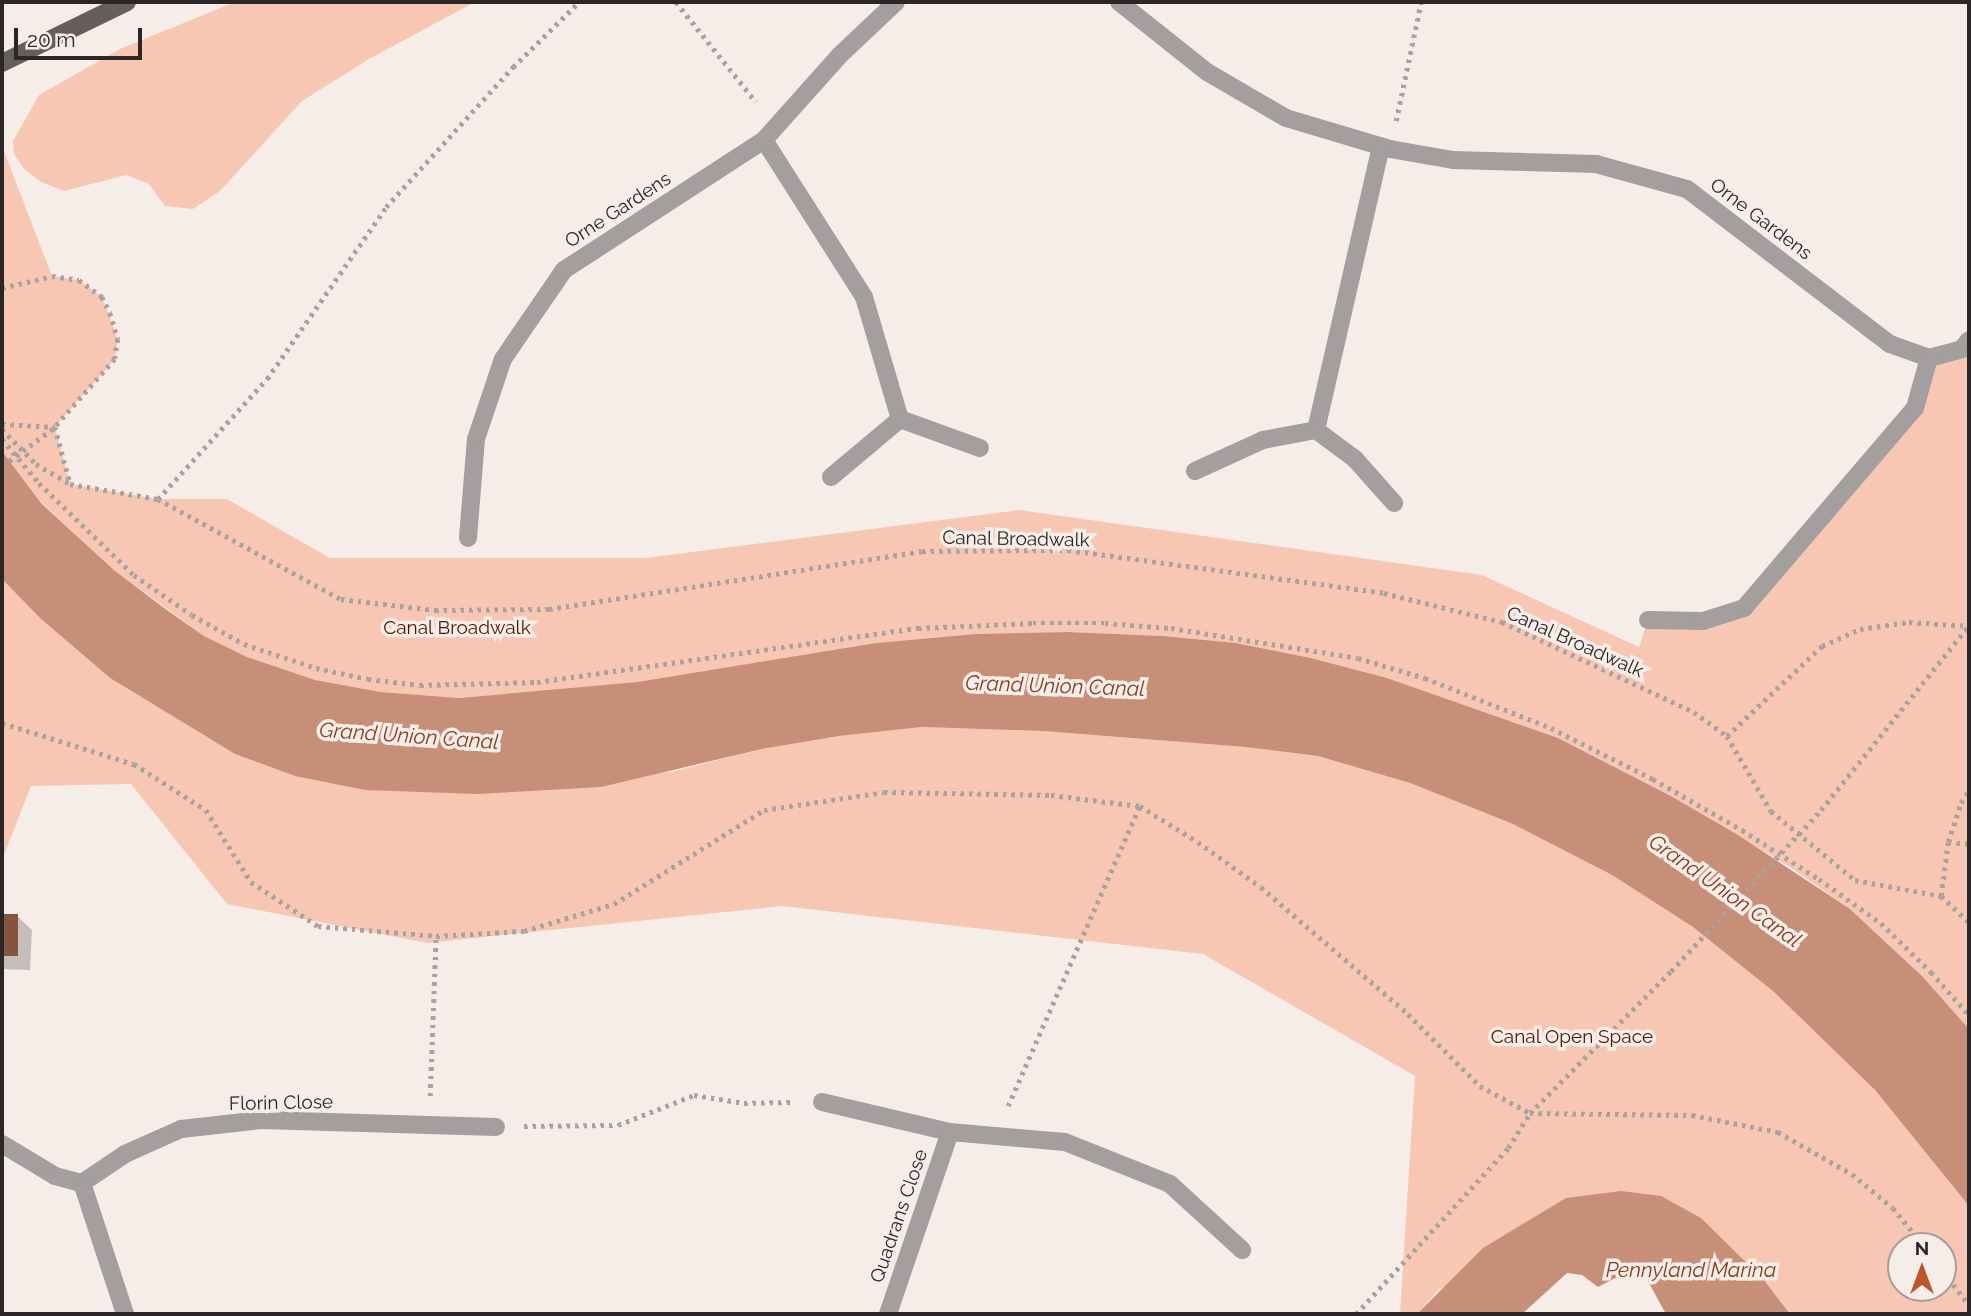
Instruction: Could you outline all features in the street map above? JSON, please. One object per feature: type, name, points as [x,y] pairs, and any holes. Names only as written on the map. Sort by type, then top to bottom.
[{"type":"main road","points":[[2,63],[127,2]]},
{"type":"street","name":"Orne Gardens","points":[[468,538],[476,439],[503,359],[564,270],[770,133],[840,55],[896,2]]},
{"type":"street","name":"Orne Gardens","points":[[1119,2],[1207,72],[1286,118],[1385,148],[1453,160],[1596,164],[1687,189],[1890,344],[1929,358]]},
{"type":"street","points":[[770,133],[864,297],[900,419]]},
{"type":"street","points":[[1316,430],[1385,148]]},
{"type":"street","points":[[1647,620],[1703,621],[1744,608],[1915,408],[1929,358],[1962,349],[1969,340]]},
{"type":"street","points":[[900,419],[980,448]]},
{"type":"street","points":[[831,477],[900,419]]},
{"type":"street","points":[[1195,471],[1262,440],[1316,430],[1355,459],[1394,503]]},
{"type":"street","name":"Quadrans Close","points":[[822,1102],[950,1132],[1065,1142],[1170,1184],[1242,1250]]},
{"type":"street","name":"Florin Close","points":[[82,1183],[125,1154],[181,1129],[261,1120],[496,1127]]},
{"type":"street","name":"Quadrans Close","points":[[888,1314],[950,1132]]},
{"type":"street","points":[[2,1144],[55,1177],[82,1183],[125,1314]]},
{"type":"path","points":[[158,499],[267,379],[386,207],[513,67],[579,2]]},
{"type":"path","points":[[676,2],[770,133]]},
{"type":"path","points":[[1385,148],[1421,2]]},
{"type":"path","points":[[2,288],[52,276],[79,280],[102,297],[118,339],[115,359],[55,427],[2,466]]},
{"type":"path","points":[[2,426],[55,427]]},
{"type":"path","name":"Canal Broadwalk","points":[[2,426],[36,464],[70,484],[158,499],[341,599],[435,610],[549,609],[922,551],[1068,550],[1384,593],[1502,622],[1694,712],[1727,736],[1771,811],[1855,880],[1941,896]]},
{"type":"path","points":[[55,427],[70,484]]},
{"type":"path","points":[[2,439],[39,483],[134,575],[192,615],[244,644],[316,668],[368,679],[420,685],[537,682],[918,628],[1033,623],[1105,623],[1171,628],[1357,658],[1424,678],[1551,728],[1653,779],[1731,823],[1819,879],[1881,923],[1931,972],[1969,1015]]},
{"type":"path","points":[[1727,736],[1822,646],[1860,629],[1909,622],[1969,626]]},
{"type":"path","points":[[1356,1314],[1508,1148],[1530,1113],[1671,971],[1821,810],[1969,626]]},
{"type":"path","points":[[2,723],[134,764],[206,810],[251,882],[318,926],[436,936],[524,931],[614,904],[764,810],[884,792],[1051,795],[1140,806],[1198,842],[1261,887],[1408,1014],[1480,1086],[1530,1113],[1692,1115],[1778,1132],[1852,1174],[1893,1208],[1913,1232]]},
{"type":"path","points":[[1969,790],[1961,803],[1948,842],[1941,896],[1969,922]]},
{"type":"path","points":[[993,1137],[1140,806]]},
{"type":"path","points":[[1948,842],[1969,845]]},
{"type":"path","points":[[429,1125],[436,936]]},
{"type":"path","points":[[496,1127],[618,1125],[694,1095],[744,1103],[822,1102]]},
{"type":"path","points":[[1957,1289],[1969,1305]]},
{"type":"green space","points":[[235,2],[475,2],[369,59],[302,101],[220,191],[193,209],[165,206],[149,184],[126,175],[64,191],[41,182],[24,169],[14,154],[13,141],[39,95],[120,49]]},
{"type":"green space","name":"Canal Broadwalk","points":[[2,146],[52,276],[79,280],[102,297],[118,339],[115,359],[55,427],[70,484],[158,499],[227,499],[330,558],[646,558],[1019,510],[1482,575],[1639,647],[1648,620],[1744,608],[1915,408],[1929,358],[1969,340],[1969,1029],[1923,977],[1850,909],[1790,867],[1669,795],[1558,738],[1387,678],[1311,658],[1236,643],[1163,636],[1068,632],[975,634],[876,643],[637,682],[459,698],[381,692],[315,680],[247,657],[204,636],[114,570],[42,503],[2,451]]},
{"type":"green space","name":"Canal Open Space","points":[[2,579],[40,618],[110,678],[235,754],[295,776],[671,772],[762,749],[839,736],[922,727],[1043,731],[1245,747],[1318,756],[1410,783],[1513,824],[1612,875],[1693,927],[1774,992],[1875,1090],[1969,1206],[1969,1314],[1790,1314],[1764,1280],[1700,1218],[1439,1289],[1417,1314],[1400,1314],[1415,1076],[1203,954],[782,906],[427,943],[227,904],[131,784],[31,786],[2,860]]},
{"type":"water","name":"Grand Union Canal","points":[[2,451],[42,504],[114,570],[164,608],[204,636],[247,657],[315,680],[381,692],[459,698],[637,682],[876,643],[975,634],[1068,632],[1163,636],[1236,643],[1311,658],[1387,678],[1558,738],[1669,795],[1738,835],[1850,909],[1923,977],[1969,1029],[1969,1206],[1875,1090],[1774,992],[1693,927],[1612,875],[1513,824],[1410,783],[1318,756],[1245,747],[1043,731],[922,727],[839,736],[762,749],[601,787],[477,794],[365,790],[295,776],[235,754],[110,678],[40,618],[2,579]]},
{"type":"water","name":"Pennyland Marina","points":[[1621,1191],[1661,1196],[1701,1218],[1764,1280],[1790,1314],[1666,1314],[1644,1274],[1627,1272],[1598,1287],[1582,1275],[1567,1273],[1522,1314],[1417,1314],[1483,1248],[1566,1198]]},
{"type":"building","points":[[2,914],[18,914],[18,956],[2,956]]}]
